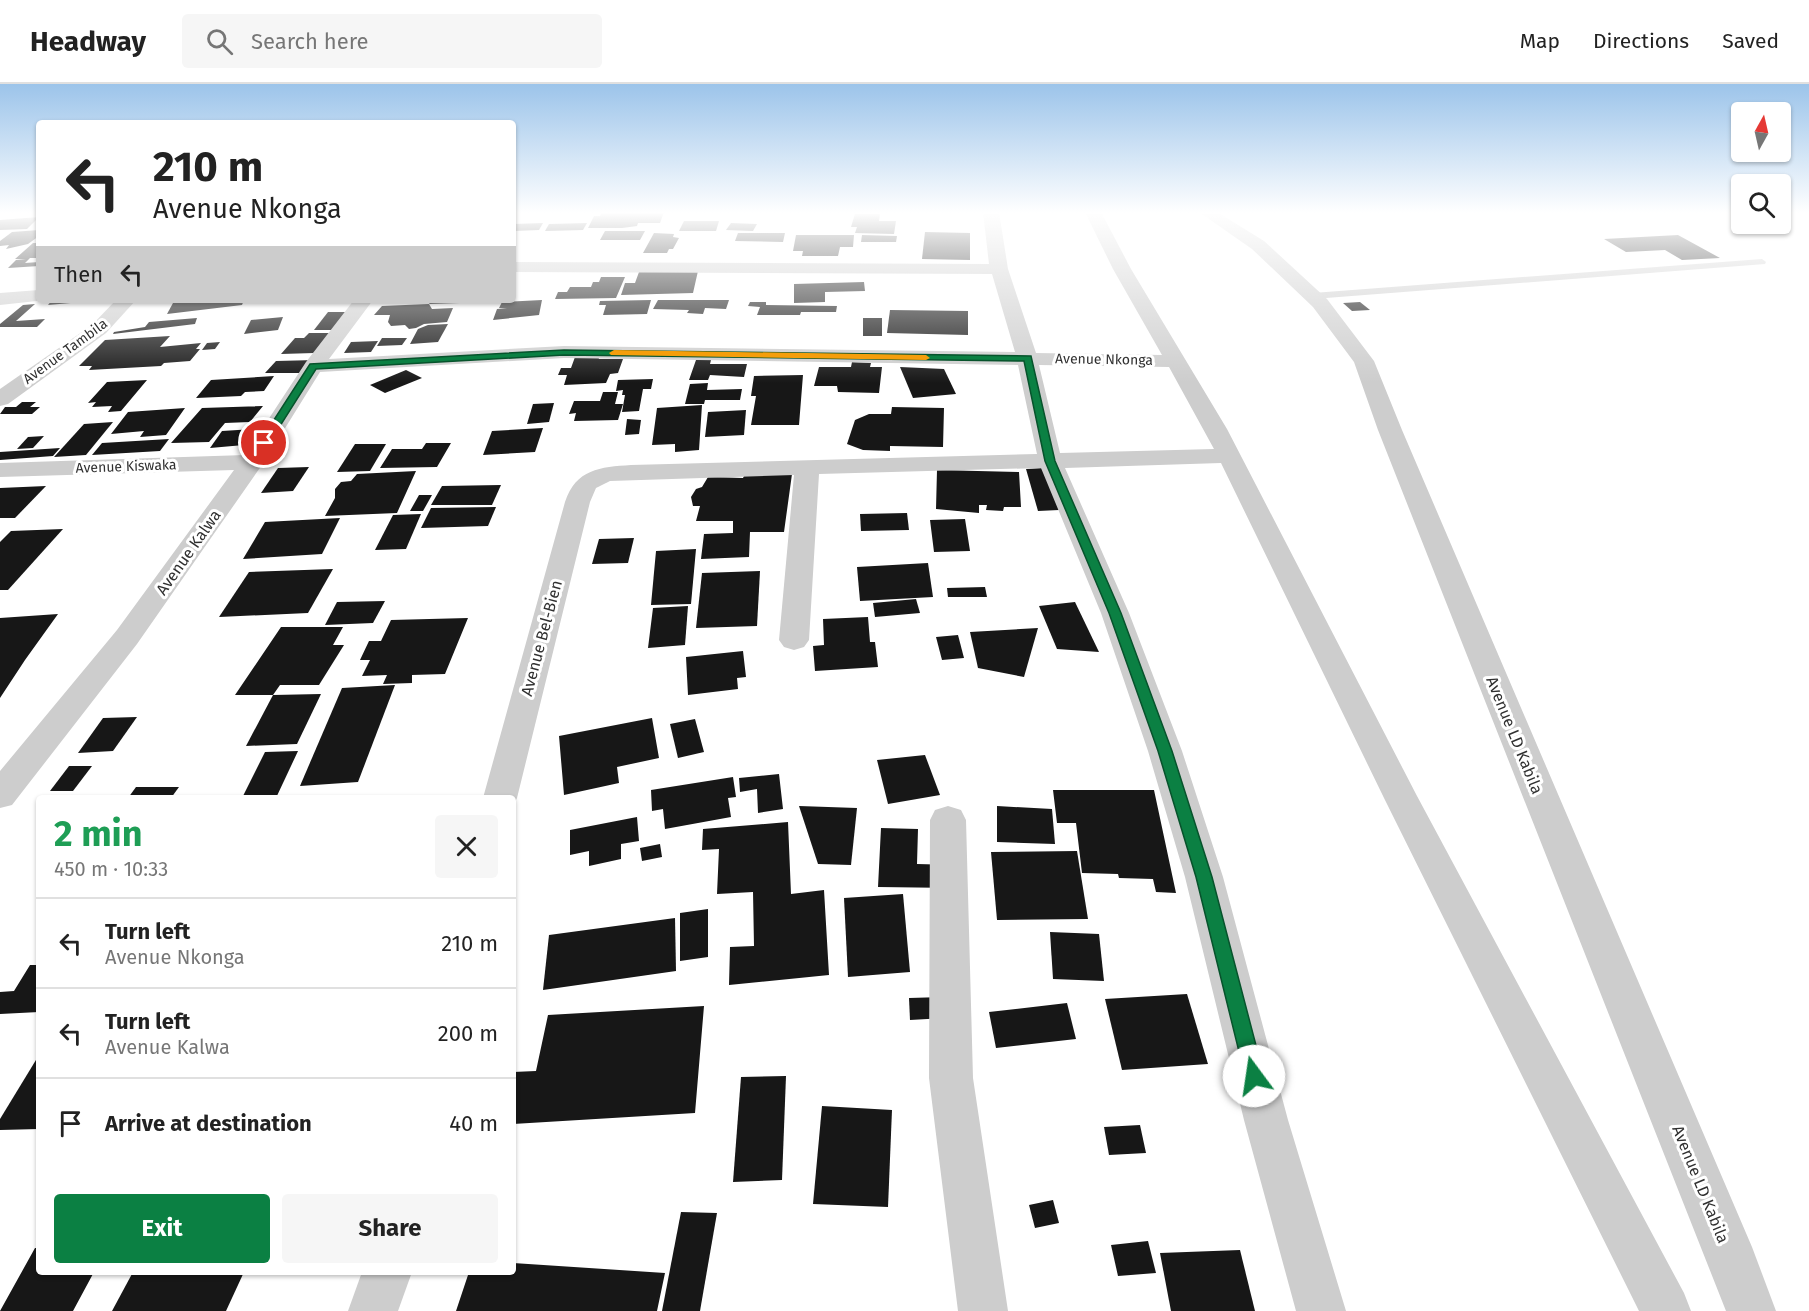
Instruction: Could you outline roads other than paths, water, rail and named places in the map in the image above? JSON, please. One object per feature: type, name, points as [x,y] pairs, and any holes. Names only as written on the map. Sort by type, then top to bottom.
[{"type":"street","points":[[999,269],[1028,358],[1050,461],[1115,613],[1165,751],[1204,877],[1266,1120],[1321,1311]]},
{"type":"street","points":[[1122,269],[1216,429],[1401,798],[1666,1311]]},
{"type":"street","name":"Avenue LD Kabila","points":[[1284,269],[1313,296],[1365,361],[1390,430],[1734,1264],[1751,1311]]},
{"type":"street","points":[[0,299],[36,296]]},
{"type":"street","name":"Avenue Tambila","points":[[0,399],[99,329],[124,303]]},
{"type":"street","name":"Avenue Kalwa","points":[[0,795],[127,637],[252,462],[313,366],[362,303]]},
{"type":"street","name":"Avenue Nkonga","points":[[313,366],[564,352],[1175,361]]},
{"type":"street","points":[[794,640],[807,468],[1229,456]]},
{"type":"street","name":"Avenue Kiswaka","points":[[0,470],[252,462]]},
{"type":"street","name":"Avenue Bel-Bien","points":[[502,795],[580,494],[589,480],[613,473],[647,471],[807,468]]},
{"type":"street","points":[[948,820],[951,1077],[983,1311]]},
{"type":"street","points":[[373,1311],[386,1275]]},
{"type":"lane","points":[[1313,296],[1666,269]]}]
